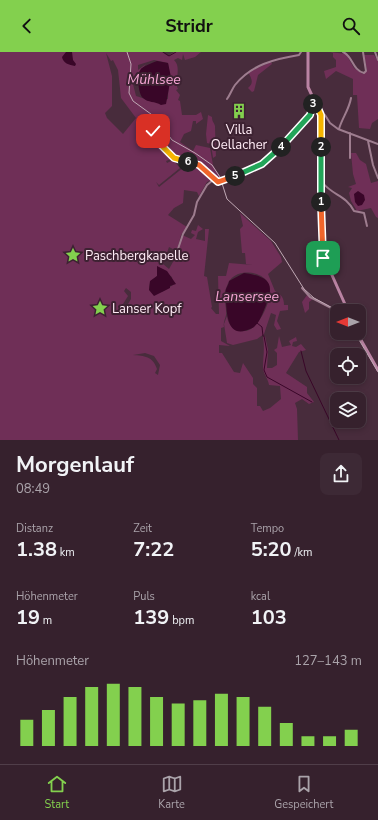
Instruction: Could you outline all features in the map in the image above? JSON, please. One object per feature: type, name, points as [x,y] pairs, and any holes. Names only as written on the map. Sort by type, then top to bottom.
[{"type":"main road","points":[[308,52],[309,91],[321,115],[323,255],[345,304]]},
{"type":"main road","points":[[361,340],[378,370]]},
{"type":"street","points":[[227,99],[234,86],[247,72],[266,62],[299,55],[301,52]]},
{"type":"street","points":[[343,52],[351,58],[356,69],[364,73],[366,71],[363,52]]},
{"type":"street","points":[[375,52],[378,60]]},
{"type":"street","points":[[339,129],[342,119],[349,108],[351,98]]},
{"type":"street","points":[[149,126],[158,142],[174,158],[198,164],[213,180],[217,182],[244,172],[266,161],[292,138],[310,115],[314,99]]},
{"type":"street","points":[[321,115],[325,115],[330,123],[339,129],[378,144]]},
{"type":"street","points":[[350,134],[350,158]]},
{"type":"street","points":[[368,140],[373,165],[378,178]]},
{"type":"street","points":[[177,252],[181,237],[194,216],[197,202],[207,185],[213,180]]},
{"type":"street","points":[[321,181],[328,190],[349,202],[354,211],[364,213],[367,226]]},
{"type":"street","points":[[302,288],[310,297],[330,307]]},
{"type":"shaded area","points":[[0,52],[162,52],[168,56],[174,52],[201,52],[195,57],[185,60],[183,54],[182,60],[178,58],[174,60],[178,70],[178,89],[176,90],[180,95],[178,100],[180,101],[182,115],[196,115],[201,112],[203,119],[196,124],[196,121],[193,121],[191,131],[184,134],[180,142],[193,151],[196,145],[210,148],[213,165],[222,181],[213,179],[207,182],[199,196],[197,192],[184,190],[183,203],[174,208],[168,215],[187,227],[181,235],[177,251],[169,247],[163,264],[169,269],[178,253],[182,235],[191,239],[195,235],[191,233],[192,230],[196,231],[198,225],[203,229],[198,232],[196,239],[205,241],[205,229],[209,229],[204,276],[207,277],[211,308],[216,314],[219,314],[218,276],[226,276],[229,263],[253,265],[246,264],[245,253],[242,253],[240,229],[243,226],[240,213],[271,241],[281,257],[282,262],[268,274],[275,291],[283,298],[284,305],[288,305],[288,310],[280,311],[277,321],[281,329],[277,330],[274,325],[276,315],[271,313],[264,334],[257,339],[233,345],[227,343],[224,324],[224,327],[221,328],[221,341],[230,346],[219,345],[219,353],[222,353],[234,372],[240,373],[243,363],[253,378],[253,384],[257,388],[257,406],[260,406],[263,411],[270,408],[281,399],[280,386],[269,385],[264,372],[263,337],[265,336],[268,350],[267,368],[272,368],[277,365],[277,353],[274,350],[277,348],[279,336],[282,347],[291,345],[289,341],[296,337],[297,341],[293,342],[292,346],[296,347],[301,344],[306,350],[299,352],[286,373],[307,387],[307,393],[314,402],[309,404],[302,399],[295,403],[297,409],[298,440],[0,440]],"holes":[[[106,53],[111,61],[113,60],[118,70],[121,98],[136,118],[123,134],[107,118],[105,113],[112,106],[112,76]],[[154,60],[168,63],[168,99],[155,101],[136,96],[133,84],[136,73],[139,72],[146,64],[138,70],[138,65]],[[174,158],[188,161],[187,165],[190,166],[184,167],[159,187],[156,182],[159,185],[180,168],[173,160],[167,163],[166,161]],[[157,267],[172,277],[173,285],[162,292],[149,290],[150,282],[157,276]],[[245,273],[257,274],[266,280],[269,285],[270,296],[266,309],[255,326],[247,331],[239,331],[232,327],[227,316],[224,324],[226,315],[224,297],[230,280],[234,276]],[[126,288],[131,292],[131,299],[128,304],[130,308],[126,310],[123,304],[128,296],[124,291]],[[145,353],[154,356],[160,365],[158,375],[155,373],[157,369],[151,359],[144,356],[133,355]]]},
{"type":"shaded area","points":[[330,52],[346,54],[354,68],[363,74],[367,70],[364,55],[374,55],[378,61],[378,119],[372,123],[370,129],[359,128],[357,95],[353,95],[353,79],[336,71],[326,79],[324,71],[336,67],[336,60],[333,57],[333,53]]},
{"type":"shaded area","points":[[271,62],[272,64],[258,75],[254,91],[252,92],[248,88],[252,81],[248,72]]},
{"type":"shaded area","points":[[208,115],[212,117],[215,126],[216,156],[213,158],[211,144],[207,143],[206,134]]},
{"type":"shaded area","points":[[351,153],[356,153],[360,160],[366,164],[371,183],[378,181],[378,218],[371,208],[357,211],[351,201],[349,193],[352,188],[348,187],[356,184],[353,174]]},
{"type":"shaded area","points":[[307,295],[313,299],[309,302],[309,309],[305,313],[302,302]]},
{"type":"water","points":[[66,52],[72,52],[73,60],[76,64],[75,66],[64,61],[62,57]]},
{"type":"water","name":"Mühlsee","points":[[157,61],[168,63],[171,77],[166,104],[161,105],[147,101],[143,98],[141,96],[138,83],[140,70]]},
{"type":"water","points":[[358,191],[364,195],[365,200],[362,205],[358,206],[355,202],[354,194]]},
{"type":"water","points":[[157,266],[167,271],[176,284],[154,296],[149,290],[150,281],[157,276]]},
{"type":"water","name":"Lansersee","points":[[244,273],[266,280],[270,288],[263,313],[257,324],[253,328],[237,331],[233,329],[228,319],[226,308],[226,290],[229,281]]},
{"type":"waterway","points":[[163,52],[169,56],[176,52]]},
{"type":"waterway","points":[[257,323],[262,327],[263,336]]},
{"type":"waterway","points":[[264,336],[267,352],[264,370],[267,377],[312,402]]},
{"type":"waterway","points":[[301,351],[306,371],[339,440]]},
{"type":"tram line","points":[[127,52],[131,64],[129,93],[133,101],[155,117],[172,140],[212,165],[220,177],[227,199],[275,243],[304,289],[314,298],[330,307]]},
{"type":"tram line","points":[[359,340],[378,372]]},
{"type":"place","name":"Villa Oellacher","points":[[239,111]]},
{"type":"place","name":"Paschbergkapelle","points":[[73,255]]},
{"type":"place","name":"Lanser Kopf","points":[[100,308]]},
{"type":"route","points":[[153,131],[156,140],[174,159],[198,164],[213,180],[221,182],[260,165],[292,138],[310,115],[314,99],[321,115],[323,258]]}]
